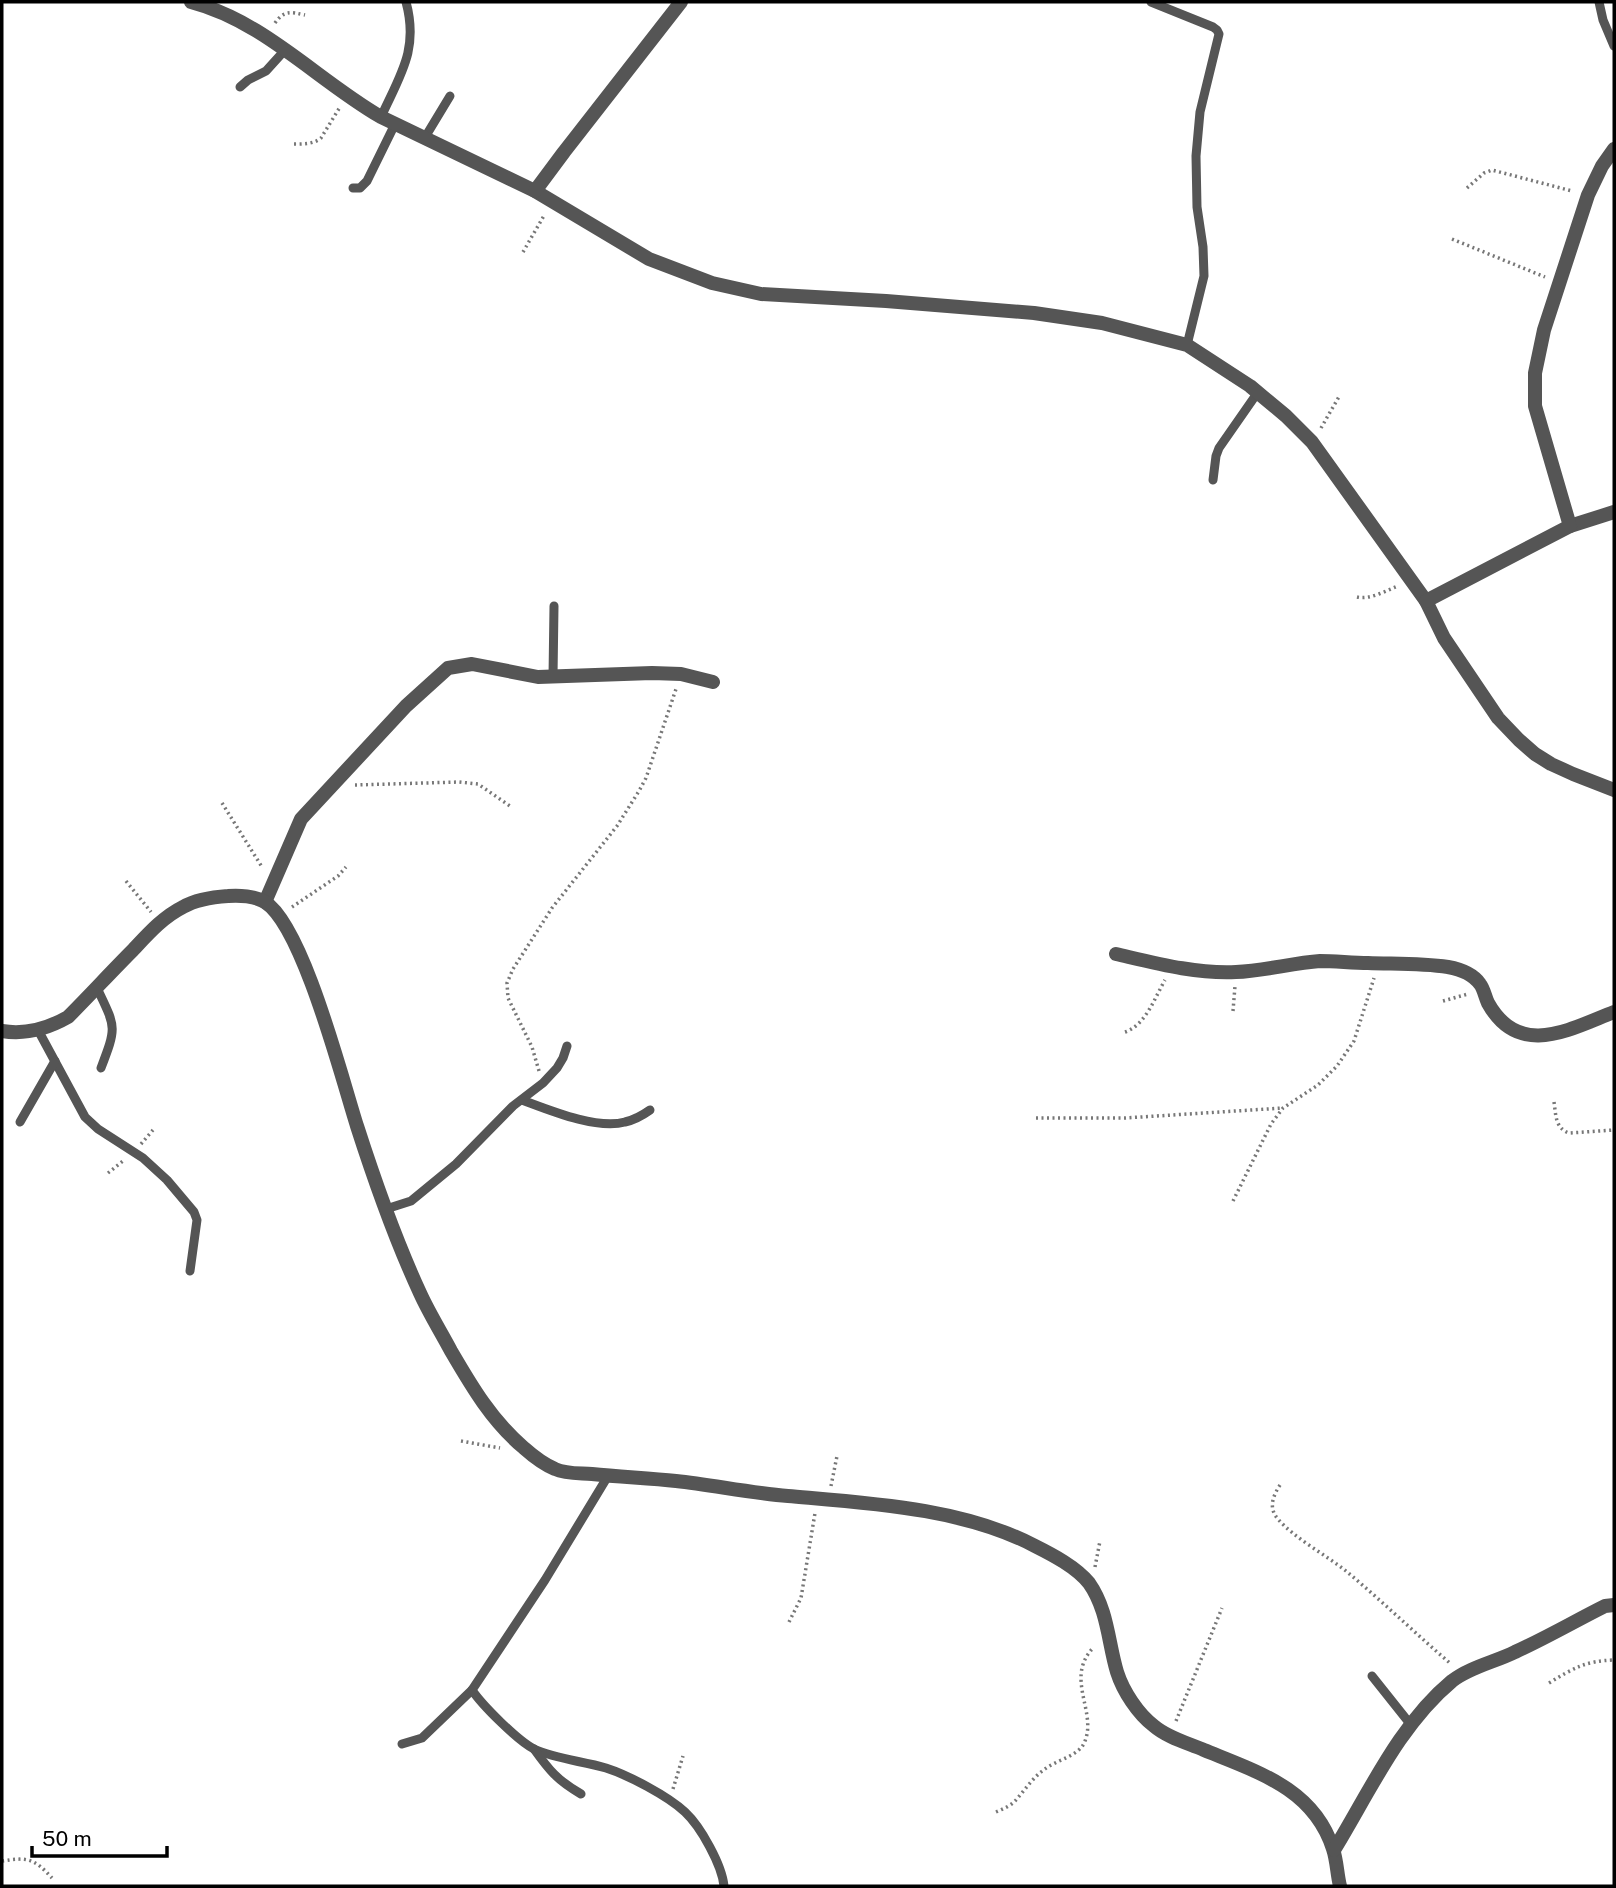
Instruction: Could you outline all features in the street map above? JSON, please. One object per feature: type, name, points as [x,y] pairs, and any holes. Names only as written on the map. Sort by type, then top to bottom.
[{"type":"street","points":[[191,2],[243,22],[381,117],[535,191],[649,259],[680,272],[761,294],[1034,313],[1102,323],[1187,345],[1258,392],[1312,442],[1426,601],[1444,638],[1498,718],[1519,740],[1551,764],[1614,790]]},
{"type":"street","points":[[535,191],[681,2]]},
{"type":"street","points":[[1570,526],[1535,406],[1535,373],[1544,330],[1588,195],[1614,149]]},
{"type":"street","points":[[1426,601],[1570,526],[1614,512]]},
{"type":"street","points":[[265,902],[302,819],[406,706],[448,668],[472,664],[538,677],[681,674],[713,682]]},
{"type":"street","points":[[2,1031],[30,1032],[54,1025],[68,1017],[159,923],[182,907],[209,897],[236,895],[265,902],[279,916],[291,935],[316,996],[386,1209],[421,1296],[460,1366],[498,1425],[524,1449],[560,1472],[674,1481],[951,1516],[1005,1532],[1034,1545],[1068,1565],[1085,1578],[1091,1587],[1103,1610],[1121,1683],[1152,1725],[1170,1736],[1278,1783],[1301,1798],[1316,1813],[1334,1850],[1340,1886]]},
{"type":"street","points":[[1116,954],[1205,971],[1237,972],[1321,961],[1414,963],[1451,968],[1469,974],[1480,984],[1488,1003],[1501,1021],[1517,1033],[1541,1036],[1561,1033],[1614,1012]]},
{"type":"street","points":[[1334,1850],[1411,1725],[1454,1679],[1514,1653],[1605,1606],[1614,1605]]},
{"type":"lane","points":[[381,117],[407,60],[410,29],[406,2]]},
{"type":"lane","points":[[1152,2],[1213,27],[1219,34],[1200,112],[1196,156],[1197,207],[1204,276],[1187,345]]},
{"type":"lane","points":[[1599,2],[1614,46]]},
{"type":"lane","points":[[240,87],[266,71],[285,50]]},
{"type":"lane","points":[[424,139],[450,96]]},
{"type":"lane","points":[[354,188],[360,188],[367,181],[395,124]]},
{"type":"lane","points":[[1213,480],[1219,448],[1258,392]]},
{"type":"lane","points":[[553,677],[554,606]]},
{"type":"lane","points":[[96,988],[113,1022],[113,1034],[101,1068]]},
{"type":"lane","points":[[37,1030],[85,1117],[98,1129],[143,1158],[167,1180],[194,1212],[197,1220],[190,1271]]},
{"type":"lane","points":[[386,1209],[411,1201],[464,1157],[513,1106],[543,1083],[557,1068],[567,1046]]},
{"type":"lane","points":[[20,1122],[55,1061]]},
{"type":"lane","points":[[522,1100],[568,1117],[604,1124],[626,1122],[650,1110]]},
{"type":"lane","points":[[402,1744],[422,1738],[472,1689],[545,1580],[608,1476]]},
{"type":"lane","points":[[1371,1676],[1411,1725]]},
{"type":"lane","points":[[472,1689],[480,1701],[534,1749],[553,1775],[580,1794]]},
{"type":"lane","points":[[534,1749],[608,1769],[652,1790],[685,1812],[706,1840],[723,1873],[724,1886]]},
{"type":"path","points":[[267,37],[280,15],[305,15]]},
{"type":"path","points":[[294,144],[307,144],[321,138],[346,95]]},
{"type":"path","points":[[1467,188],[1484,173],[1492,170],[1588,195]]},
{"type":"path","points":[[523,251],[553,202]]},
{"type":"path","points":[[1452,239],[1560,284]]},
{"type":"path","points":[[1312,442],[1340,395]]},
{"type":"path","points":[[1357,597],[1371,597],[1411,580]]},
{"type":"path","points":[[543,1083],[532,1047],[508,998],[507,983],[552,908],[617,826],[639,791],[681,674]]},
{"type":"path","points":[[332,785],[459,782],[478,784],[510,806]]},
{"type":"path","points":[[222,803],[272,884]]},
{"type":"path","points":[[279,916],[338,876],[346,867]]},
{"type":"path","points":[[125,881],[159,923]]},
{"type":"path","points":[[1233,1201],[1271,1124],[1283,1108],[1318,1085],[1337,1066],[1354,1041],[1378,963]]},
{"type":"path","points":[[1125,1032],[1135,1029],[1141,1021],[1173,967]]},
{"type":"path","points":[[1233,1012],[1237,972]]},
{"type":"path","points":[[1443,1001],[1483,990]]},
{"type":"path","points":[[1554,1101],[1556,1121],[1564,1131],[1582,1133],[1614,1130]]},
{"type":"path","points":[[1035,1118],[1125,1118],[1283,1108]]},
{"type":"path","points":[[461,1441],[499,1448],[524,1449]]},
{"type":"path","points":[[789,1622],[801,1598],[812,1528],[837,1456]]},
{"type":"path","points":[[1280,1485],[1273,1496],[1272,1507],[1277,1518],[1345,1570],[1464,1674]]},
{"type":"path","points":[[1170,1736],[1222,1608]]},
{"type":"path","points":[[996,1812],[1016,1800],[1040,1772],[1083,1745],[1087,1731],[1081,1677],[1083,1664],[1090,1651],[1099,1642],[1110,1637]]},
{"type":"path","points":[[1549,1683],[1581,1665],[1614,1660]]},
{"type":"path","points":[[669,1801],[683,1756]]},
{"type":"path","points":[[2,1861],[27,1859],[43,1868],[52,1878]]}]
